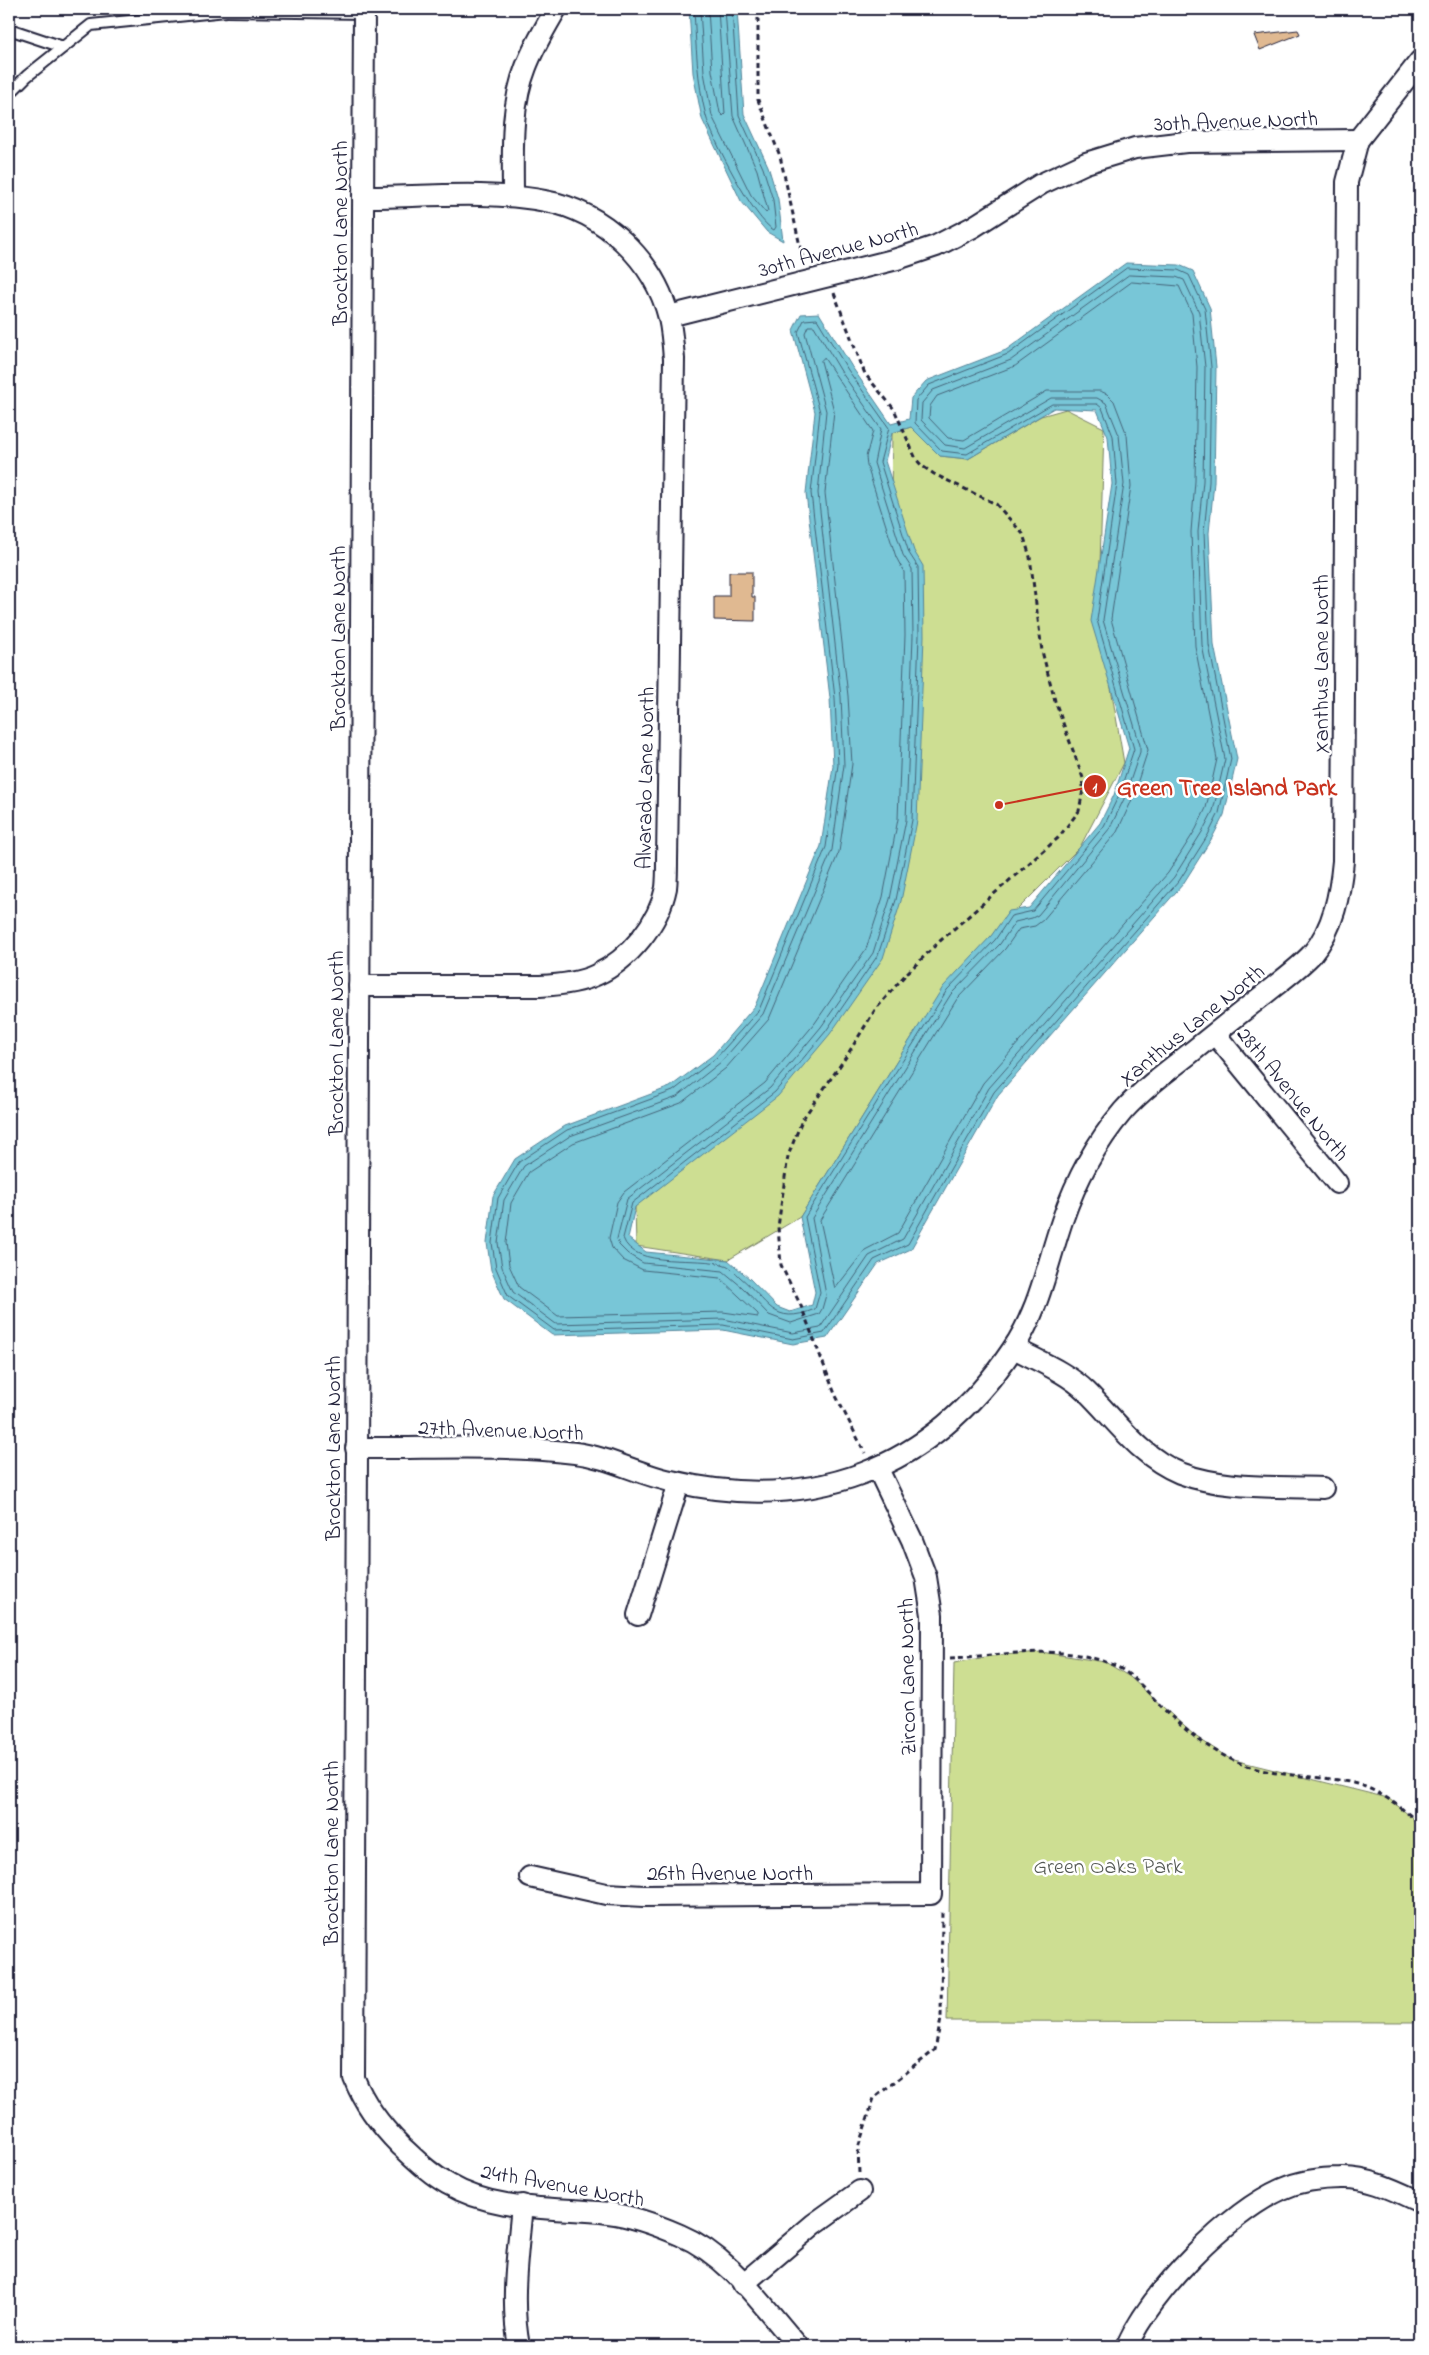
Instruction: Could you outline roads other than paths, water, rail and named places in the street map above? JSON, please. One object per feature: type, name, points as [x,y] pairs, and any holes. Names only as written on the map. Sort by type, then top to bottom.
[{"type":"street","points":[[513,196],[513,136],[517,102],[525,68],[539,38],[556,9]]},
{"type":"street","name":"Brockton Lane North","points":[[354,2078],[364,11]]},
{"type":"street","name":"Xanthus Lane North","points":[[1014,1348],[1031,1318],[1078,1180],[1098,1142],[1125,1109],[1156,1080],[1313,953],[1330,924],[1340,893],[1343,851],[1345,210],[1347,182],[1358,140],[1420,61]]},
{"type":"street","name":"30th Avenue North","points":[[669,316],[897,259],[936,246],[973,227],[1041,184],[1086,163],[1136,148],[1186,142],[1358,140]]},
{"type":"street","points":[[363,197],[513,196],[547,201],[581,212],[610,230],[637,254],[655,283],[669,316]]},
{"type":"street","name":"Alvarado Lane North","points":[[360,986],[540,986],[569,984],[596,975],[620,960],[640,940],[655,916],[666,888],[667,861],[674,359],[669,316]]},
{"type":"street","name":"28th Avenue North","points":[[1215,1034],[1337,1183]]},
{"type":"street","points":[[1014,1348],[1063,1374],[1085,1390],[1127,1435],[1151,1456],[1178,1472],[1206,1482],[1323,1488]]},
{"type":"street","name":"27th Avenue North","points":[[356,1448],[540,1450],[579,1453],[616,1462],[667,1481],[720,1490],[774,1491],[828,1484],[878,1469],[919,1446],[955,1419],[987,1385],[1014,1348]]},
{"type":"street","name":"Zircon Lane North","points":[[878,1469],[912,1540],[926,1577],[932,1615],[931,1894]]},
{"type":"street","points":[[638,1615],[679,1483]]},
{"type":"street","name":"26th Avenue North","points":[[530,1877],[606,1894],[644,1896],[931,1894]]},
{"type":"street","name":"24th Avenue North","points":[[354,2078],[361,2097],[395,2140],[420,2165],[449,2185],[481,2198],[522,2205],[610,2214],[647,2222],[682,2236],[716,2256],[798,2346]]},
{"type":"street","points":[[1128,2346],[1159,2296],[1195,2254],[1256,2204],[1283,2188],[1313,2180],[1343,2178],[1374,2182],[1420,2202]]},
{"type":"street","points":[[743,2284],[814,2224],[860,2191]]},
{"type":"street","points":[[518,2346],[515,2326],[515,2287],[522,2205]]},
{"type":"lane","points":[[9,94],[27,76],[91,25],[226,10],[364,11]]},
{"type":"lane","points":[[9,29],[63,47]]},
{"type":"water","points":[[689,9],[737,9],[744,114],[768,166],[778,199],[783,241],[767,232],[741,201],[702,119],[693,73]]},
{"type":"water","points":[[1126,263],[1179,265],[1193,271],[1210,308],[1216,367],[1214,482],[1209,533],[1214,645],[1237,759],[1224,815],[1183,884],[998,1095],[911,1249],[878,1264],[827,1338],[793,1344],[723,1330],[552,1335],[504,1299],[491,1270],[487,1243],[493,1196],[515,1159],[565,1126],[670,1087],[713,1055],[755,1006],[821,846],[833,766],[830,698],[806,493],[815,412],[793,330],[801,314],[819,313],[852,367],[891,424],[909,419],[911,398],[926,381],[1006,350]],"holes":[[[1054,408],[1097,410],[1108,437],[1112,484],[1091,621],[1129,748],[1114,795],[1100,823],[1029,908],[1009,911],[991,936],[943,987],[800,1217],[815,1292],[812,1305],[790,1312],[777,1307],[750,1279],[728,1260],[646,1252],[628,1238],[635,1207],[778,1096],[830,1034],[883,958],[901,901],[917,821],[924,636],[923,566],[914,551],[885,461],[892,433],[911,427],[940,456],[968,459]]]},
{"type":"place","name":"Green Tree Island Park","points":[[999,805]]},
{"type":"park label","name":"Green Oaks Park","points":[[1108,1865]]}]
